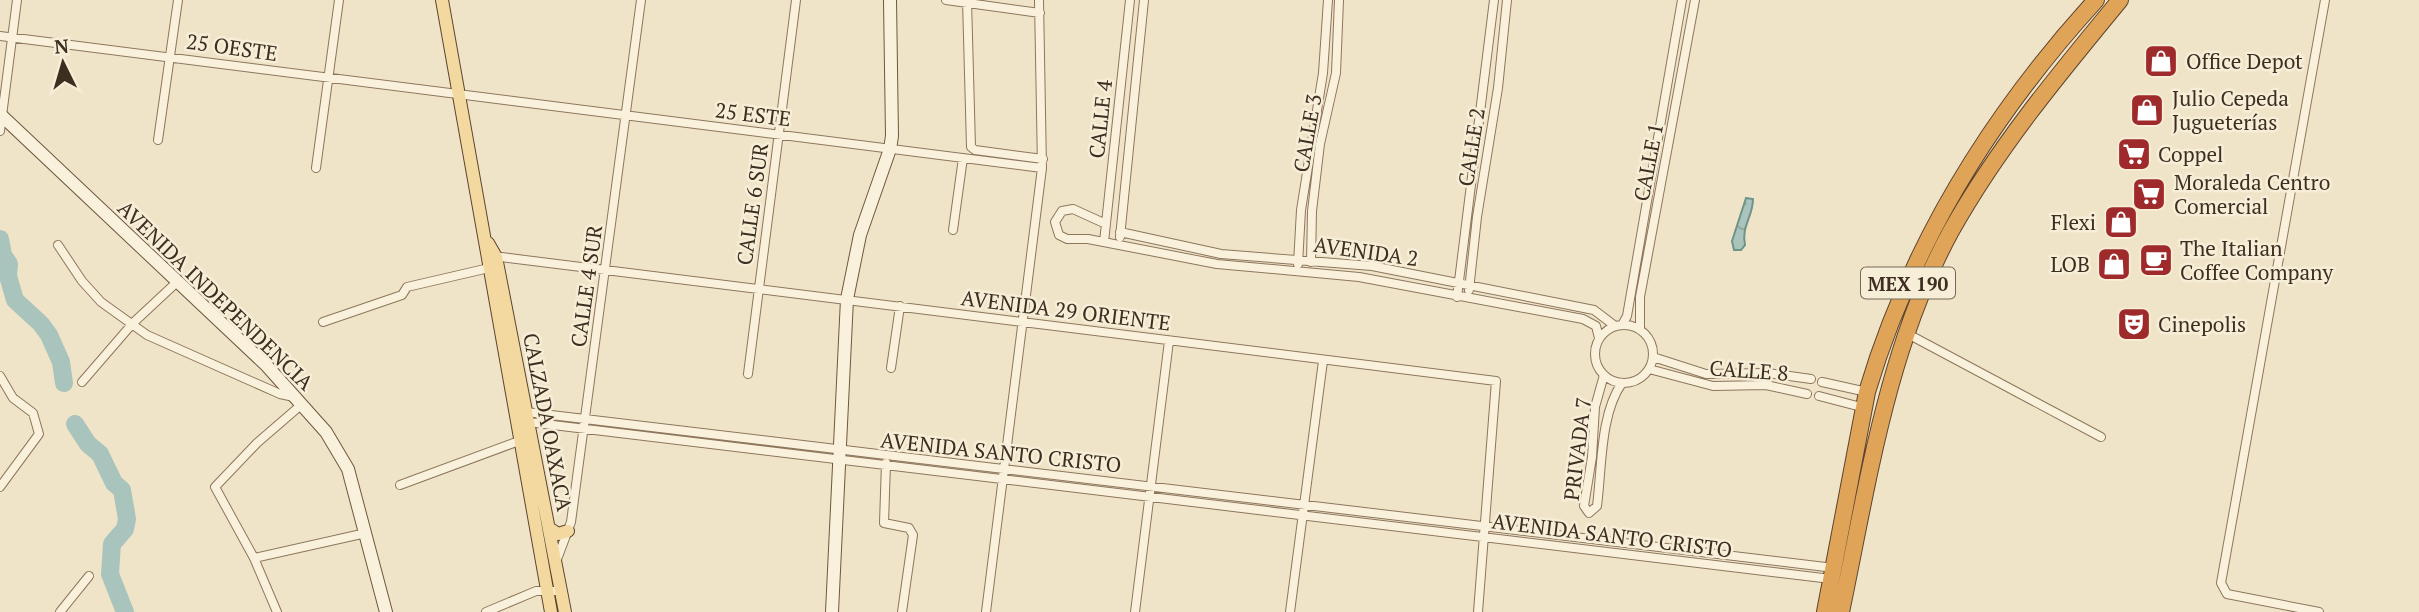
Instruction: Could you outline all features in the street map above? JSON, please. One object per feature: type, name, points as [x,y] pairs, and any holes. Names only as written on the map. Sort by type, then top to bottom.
[{"type":"highway","name":"MEX 190","points":[[1825,612],[1866,400],[1878,357],[1918,258],[1956,187],[1997,122],[2046,57],[2095,0]]},
{"type":"highway","name":"MEX 190","points":[[1842,612],[1881,419],[1906,333],[1938,257],[1980,181],[2036,102],[2120,0]]},
{"type":"main road","name":"CALZADA OAXACA","points":[[442,0],[490,255],[519,441],[550,564],[554,591],[551,612]]},
{"type":"main road","name":"CALZADA OAXACA","points":[[490,255],[549,528],[550,564]]},
{"type":"main road","points":[[549,528],[558,534],[568,531]]},
{"type":"main road","name":"CALZADA OAXACA","points":[[554,591],[565,612]]},
{"type":"street","points":[[0,131],[17,0]]},
{"type":"street","points":[[158,141],[178,0]]},
{"type":"street","points":[[316,167],[339,0]]},
{"type":"street","name":"CALLE 4 SUR","points":[[550,564],[568,531],[607,268],[642,0]]},
{"type":"street","name":"CALLE 6 SUR","points":[[748,374],[796,0]]},
{"type":"street","points":[[832,612],[847,299],[860,234],[890,149],[890,0]]},
{"type":"street","points":[[946,0],[1040,13]]},
{"type":"street","points":[[986,612],[1043,163],[1039,0]]},
{"type":"street","name":"CALLE 4","points":[[1104,242],[1130,0]]},
{"type":"street","name":"CALLE 4","points":[[1120,232],[1144,0]]},
{"type":"street","name":"CALLE 3","points":[[1298,271],[1301,210],[1326,42],[1328,0]]},
{"type":"street","name":"CALLE 3","points":[[1311,272],[1314,198],[1320,144],[1336,73],[1339,0]]},
{"type":"street","name":"CALLE 2","points":[[1457,297],[1465,218],[1486,88],[1494,0]]},
{"type":"street","name":"CALLE 2","points":[[1470,300],[1469,287],[1498,88],[1507,0]]},
{"type":"street","name":"CALLE 1","points":[[1618,326],[1628,316],[1682,0]]},
{"type":"street","name":"CALLE 1","points":[[1640,330],[1640,297],[1695,0]]},
{"type":"street","points":[[2319,612],[2227,594],[2222,590],[2221,583],[2260,352],[2325,0]]},
{"type":"street","points":[[967,1],[971,147],[1043,163]]},
{"type":"street","name":"25 OESTE","points":[[0,36],[460,95]]},
{"type":"street","points":[[1326,42],[1337,41]]},
{"type":"street","points":[[1486,88],[1498,88]]},
{"type":"street","name":"25 ESTE","points":[[460,95],[962,158],[1043,163]]},
{"type":"street","name":"AVENIDA INDEPENDENCIA","points":[[1,114],[267,366],[326,432],[344,459],[386,612]]},
{"type":"street","points":[[1659,125],[1672,127]]},
{"type":"street","points":[[953,230],[962,158]]},
{"type":"street","name":"AVENIDA 2","points":[[1107,224],[1073,209],[1062,211],[1055,222],[1059,236],[1067,239],[1104,242],[1217,264],[1359,277],[1470,300],[1583,319],[1595,326],[1599,338]]},
{"type":"street","points":[[1119,246],[1120,232]]},
{"type":"street","name":"AVENIDA 2","points":[[1120,232],[1221,254],[1372,266],[1594,310],[1618,326]]},
{"type":"street","points":[[58,245],[82,281],[101,302],[147,335],[298,401],[215,487],[254,558],[276,612]]},
{"type":"street","name":"AVENIDA 29 ORIENTE","points":[[323,322],[402,295],[407,287],[490,255],[1496,381],[1486,526]]},
{"type":"street","points":[[82,382],[133,323],[177,282]]},
{"type":"street","points":[[891,368],[900,306]]},
{"type":"street","points":[[1618,326],[1640,330],[1649,340],[1653,357],[1649,369],[1641,377],[1622,383],[1604,375],[1595,357],[1599,338],[1618,326]]},
{"type":"street","points":[[1906,333],[2101,437]]},
{"type":"street","points":[[1135,612],[1169,341]]},
{"type":"street","name":"CALLE 8","points":[[1653,357],[1706,374],[1768,373],[1811,379]]},
{"type":"street","points":[[1290,612],[1323,361]]},
{"type":"street","name":"CALLE 8","points":[[1649,369],[1713,386],[1766,385],[1807,394]]},
{"type":"street","name":"PRIVADA 7","points":[[1604,375],[1595,407],[1592,457],[1584,506],[1589,513],[1597,506],[1606,418],[1613,396],[1622,383]]},
{"type":"street","points":[[0,376],[13,398],[33,413],[39,434],[0,487]]},
{"type":"street","points":[[1822,382],[1866,400]]},
{"type":"street","points":[[1819,396],[1866,400]]},
{"type":"street","name":"AVENIDA SANTO CRISTO","points":[[527,417],[671,430],[777,444],[886,467],[1746,568],[1833,573]]},
{"type":"street","name":"AVENIDA SANTO CRISTO","points":[[584,424],[670,440],[776,454],[887,457],[1005,469],[1748,557],[1833,573]]},
{"type":"street","points":[[670,440],[671,430]]},
{"type":"street","points":[[400,485],[519,441]]},
{"type":"street","points":[[776,454],[777,444]]},
{"type":"street","points":[[887,457],[884,523],[909,528],[913,535],[902,612]]},
{"type":"street","name":"AVENIDA SANTO CRISTO","points":[[1473,536],[1474,524]]},
{"type":"street","points":[[1478,612],[1486,526]]},
{"type":"street","points":[[254,558],[366,533]]},
{"type":"street","name":"AVENIDA SANTO CRISTO","points":[[1746,568],[1748,557]]},
{"type":"street","points":[[60,612],[89,576]]},
{"type":"street","points":[[486,612],[536,591],[554,591]]},
{"type":"water","points":[[1746,198],[1753,199],[1745,232],[1745,245],[1741,250],[1734,250],[1732,241]]},
{"type":"waterway","points":[[0,239],[3,255],[9,264],[8,276],[15,300],[49,335],[61,362],[64,383]]},
{"type":"waterway","points":[[75,424],[88,444],[100,454],[114,483],[122,490],[127,519],[125,529],[112,544],[110,574],[125,612]]},
{"type":"place","name":"Office Depot","points":[[2161,61]]},
{"type":"place","name":"Julio Cepeda Jugueterías","points":[[2147,110]]},
{"type":"place","name":"Coppel","points":[[2134,154]]},
{"type":"place","name":"Moraleda Centro Comercial","points":[[2149,194]]},
{"type":"place","name":"Flexi","points":[[2121,222]]},
{"type":"place","name":"The Italian Coffee Company","points":[[2156,260]]},
{"type":"place","name":"LOB","points":[[2114,264]]},
{"type":"place","name":"Cinepolis","points":[[2134,324]]}]
